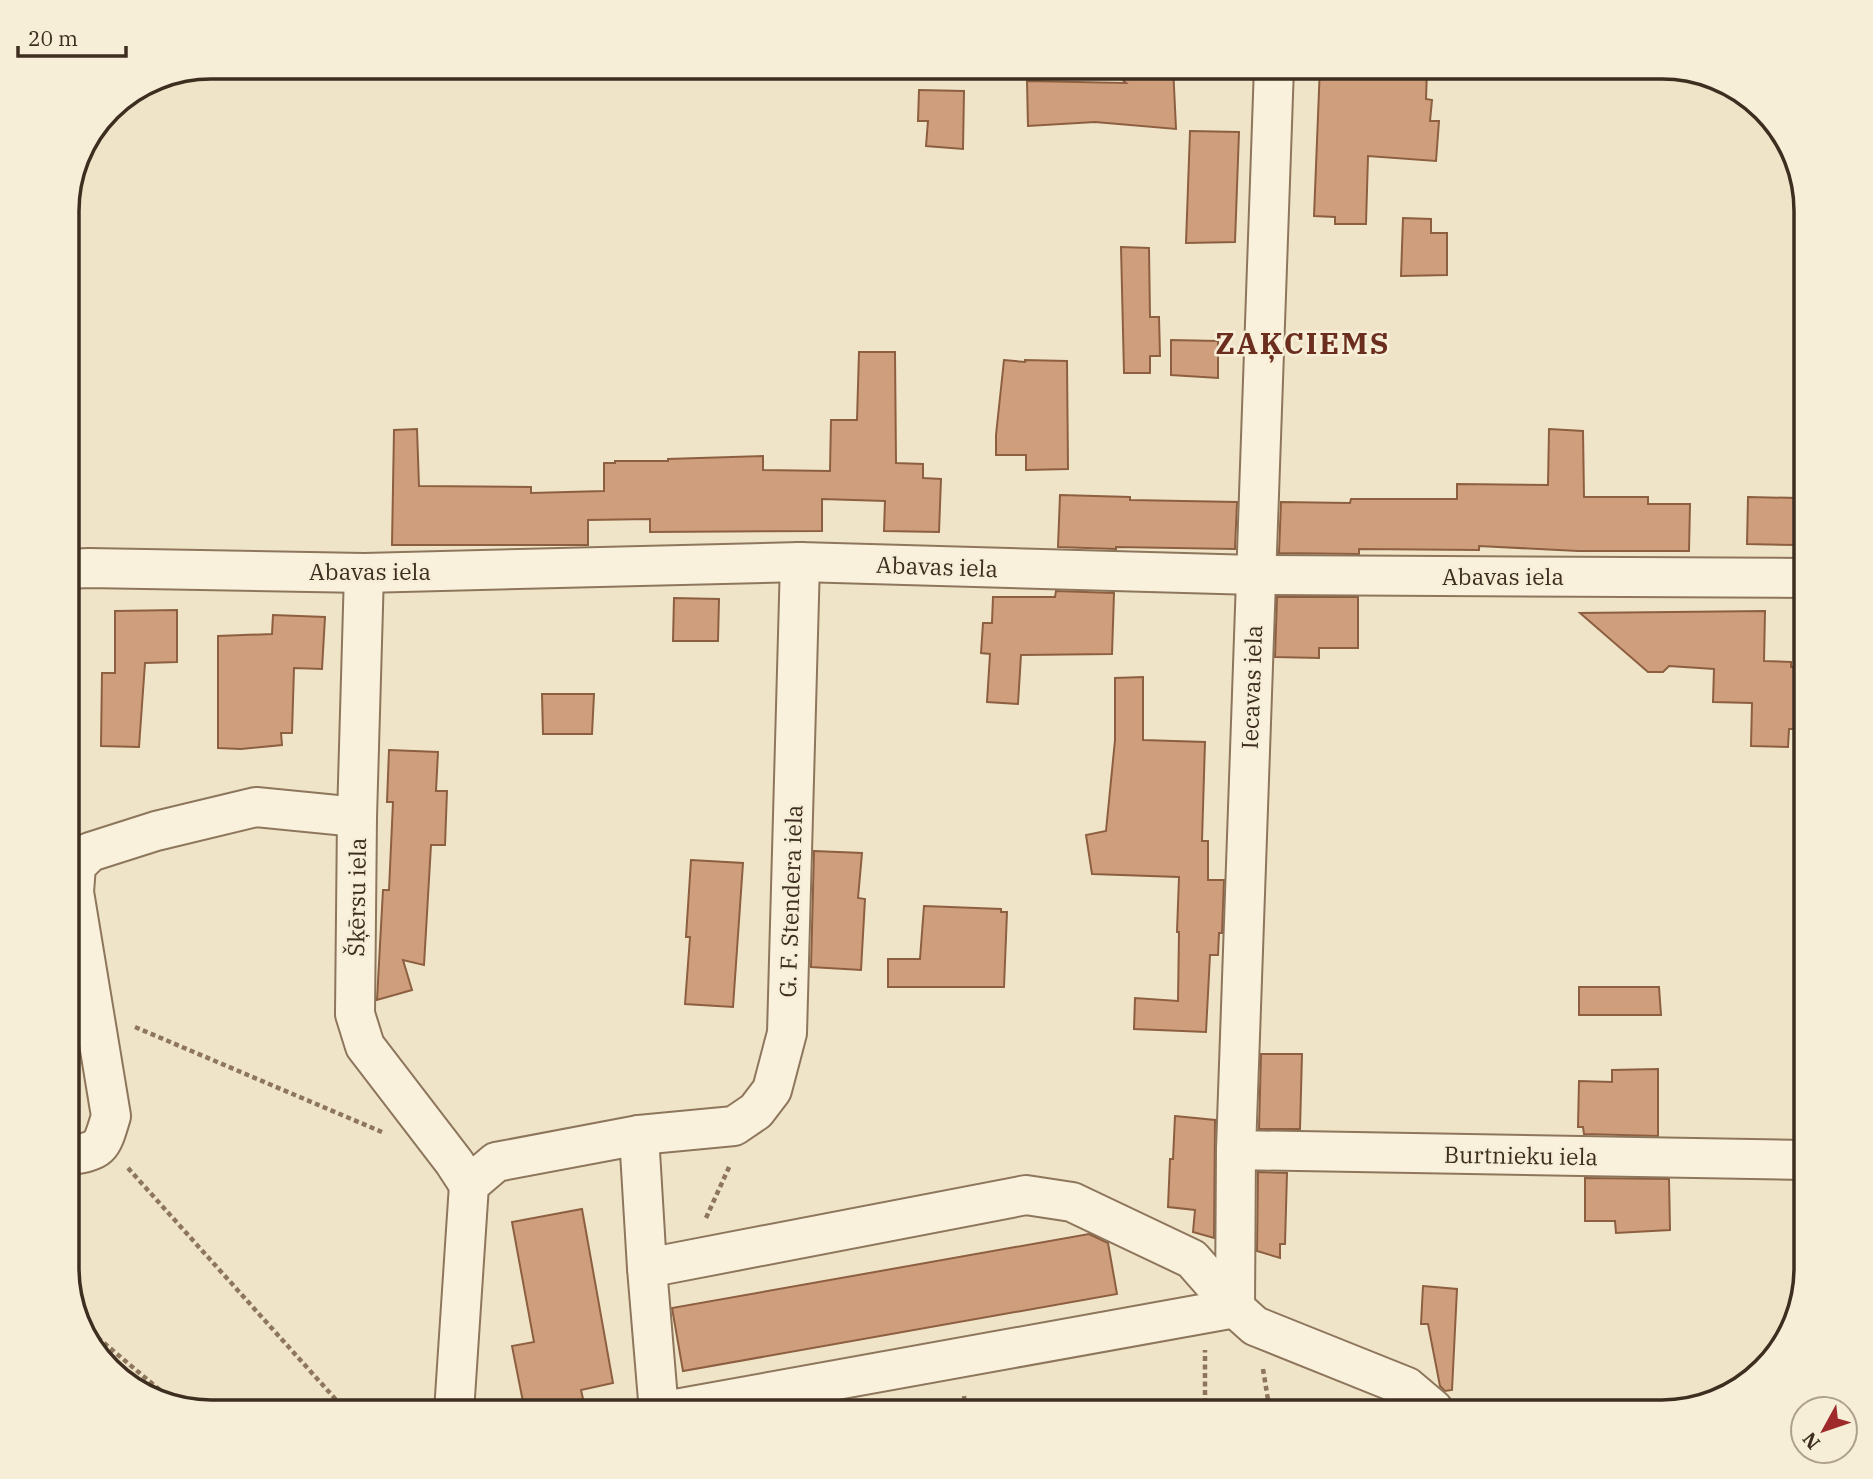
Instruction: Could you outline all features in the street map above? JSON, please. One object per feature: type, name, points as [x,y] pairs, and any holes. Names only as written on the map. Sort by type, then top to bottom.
[{"type":"street","name":"Iecavas iela","points":[[1220,1311],[1236,1150],[1274,79]]},
{"type":"street","name":"Abavas iela","points":[[79,569],[364,573],[800,562],[1255,575],[1794,578]]},
{"type":"street","name":"G. F. Stendera iela","points":[[734,1126],[756,1111],[772,1090],[787,1033],[800,562]]},
{"type":"street","name":"Šķērsu iela","points":[[364,573],[355,1014],[365,1046],[469,1185]]},
{"type":"street","points":[[79,863],[90,852],[156,831],[256,807],[357,817]]},
{"type":"street","points":[[79,923],[111,1116],[104,1141],[92,1151],[79,1154]]},
{"type":"street","points":[[455,1400],[469,1185],[496,1162],[639,1135],[734,1126]]},
{"type":"street","points":[[639,1135],[658,1400]]},
{"type":"street","name":"Burtnieku iela","points":[[1236,1150],[1794,1160]]},
{"type":"street","points":[[647,1268],[1026,1195],[1072,1202],[1192,1259],[1220,1311]]},
{"type":"street","points":[[726,1400],[1220,1311],[1407,1387],[1422,1400]]},
{"type":"path","points":[[93,1009],[389,1135]]},
{"type":"path","points":[[687,1260],[737,1148],[734,1126]]},
{"type":"path","points":[[104,1141],[336,1400]]},
{"type":"path","points":[[1207,1400],[1220,1311]]},
{"type":"path","points":[[99,1339],[159,1390]]},
{"type":"building","points":[[1122,79],[1174,79],[1176,129],[1095,122],[1028,126],[1027,81],[1126,83]]},
{"type":"building","points":[[1319,79],[1427,79],[1426,99],[1432,100],[1430,121],[1439,121],[1436,161],[1368,156],[1366,224],[1335,224],[1335,217],[1314,216]]},
{"type":"building","points":[[919,90],[964,91],[963,149],[926,146],[928,121],[918,121]]},
{"type":"building","points":[[1190,131],[1239,132],[1235,242],[1186,243]]},
{"type":"building","points":[[1403,218],[1431,219],[1431,233],[1447,233],[1447,275],[1401,276]]},
{"type":"building","points":[[1121,247],[1149,248],[1150,317],[1159,317],[1160,356],[1150,356],[1150,373],[1124,373]]},
{"type":"building","points":[[1171,340],[1218,341],[1218,378],[1171,375]]},
{"type":"building","points":[[859,352],[895,352],[896,463],[923,464],[923,478],[941,479],[939,532],[884,531],[885,501],[822,499],[822,531],[650,532],[650,519],[588,520],[588,545],[392,545],[394,430],[417,429],[419,486],[531,487],[531,493],[604,491],[604,463],[668,459],[763,456],[763,470],[830,471],[831,420],[857,420]]},
{"type":"building","points":[[1004,360],[1067,361],[1068,469],[1026,470],[1026,455],[996,455]]},
{"type":"building","points":[[1549,429],[1583,431],[1584,497],[1648,497],[1648,504],[1690,504],[1689,551],[1578,551],[1479,546],[1479,550],[1359,549],[1359,554],[1279,553],[1281,502],[1350,503],[1351,499],[1457,499],[1457,484],[1548,485]]},
{"type":"building","points":[[1060,495],[1130,497],[1130,500],[1237,502],[1235,549],[1058,547]]},
{"type":"building","points":[[1748,497],[1794,498],[1794,545],[1747,544]]},
{"type":"building","points":[[1056,591],[1114,593],[1112,654],[1021,655],[1018,704],[987,702],[990,654],[981,653],[983,623],[992,623],[993,597],[1055,597]]},
{"type":"building","points":[[1277,597],[1358,597],[1358,648],[1319,648],[1319,658],[1275,657]]},
{"type":"building","points":[[674,598],[719,599],[718,641],[673,641]]},
{"type":"building","points":[[177,610],[177,662],[145,663],[139,747],[101,746],[102,673],[115,673],[115,611]]},
{"type":"building","points":[[1765,611],[1764,661],[1791,662],[1791,667],[1794,667],[1794,729],[1789,729],[1788,747],[1751,746],[1752,703],[1713,702],[1714,669],[1669,666],[1663,672],[1648,672],[1580,613]]},
{"type":"building","points":[[273,615],[325,617],[322,669],[294,668],[292,733],[281,733],[282,745],[218,748],[218,636],[272,634]]},
{"type":"building","points":[[1143,677],[1143,740],[1205,742],[1202,841],[1208,841],[1208,880],[1224,880],[1222,933],[1219,933],[1218,955],[1210,955],[1206,1032],[1134,1029],[1135,998],[1178,1001],[1179,877],[1092,874],[1086,835],[1106,831],[1115,740],[1115,678]]},
{"type":"building","points":[[542,694],[594,694],[592,734],[543,734]]},
{"type":"building","points":[[389,750],[438,752],[436,791],[447,791],[445,845],[431,845],[424,965],[403,960],[412,990],[377,1000],[383,890],[389,890],[393,802],[387,802]]},
{"type":"building","points":[[814,851],[862,853],[858,898],[865,899],[861,970],[811,967]]},
{"type":"building","points":[[691,860],[743,863],[733,1007],[685,1004],[690,937],[686,937]]},
{"type":"building","points":[[924,906],[1001,909],[1001,912],[1007,912],[1004,987],[888,987],[888,959],[920,959]]},
{"type":"building","points":[[1579,987],[1659,987],[1661,1015],[1579,1015]]},
{"type":"building","points":[[1261,1054],[1302,1054],[1300,1129],[1259,1129]]},
{"type":"building","points":[[1658,1069],[1658,1136],[1584,1134],[1583,1127],[1578,1127],[1579,1081],[1612,1082],[1612,1070]]},
{"type":"building","points":[[1175,1116],[1215,1120],[1214,1238],[1193,1232],[1195,1210],[1168,1207]]},
{"type":"building","points":[[1258,1172],[1287,1173],[1285,1244],[1280,1244],[1280,1258],[1257,1251]]},
{"type":"building","points":[[1585,1178],[1669,1179],[1670,1230],[1616,1233],[1615,1221],[1585,1221]]},
{"type":"building","points":[[582,1209],[613,1383],[581,1390],[583,1400],[523,1400],[512,1346],[534,1342],[512,1222]]},
{"type":"building","points":[[1089,1234],[1108,1243],[1117,1294],[683,1371],[672,1308]]},
{"type":"building","points":[[1423,1286],[1457,1289],[1452,1390],[1445,1391],[1440,1386],[1428,1324],[1421,1324]]},
{"type":"district","name":"ZAĶCIEMS","points":[[1303,342]]}]
